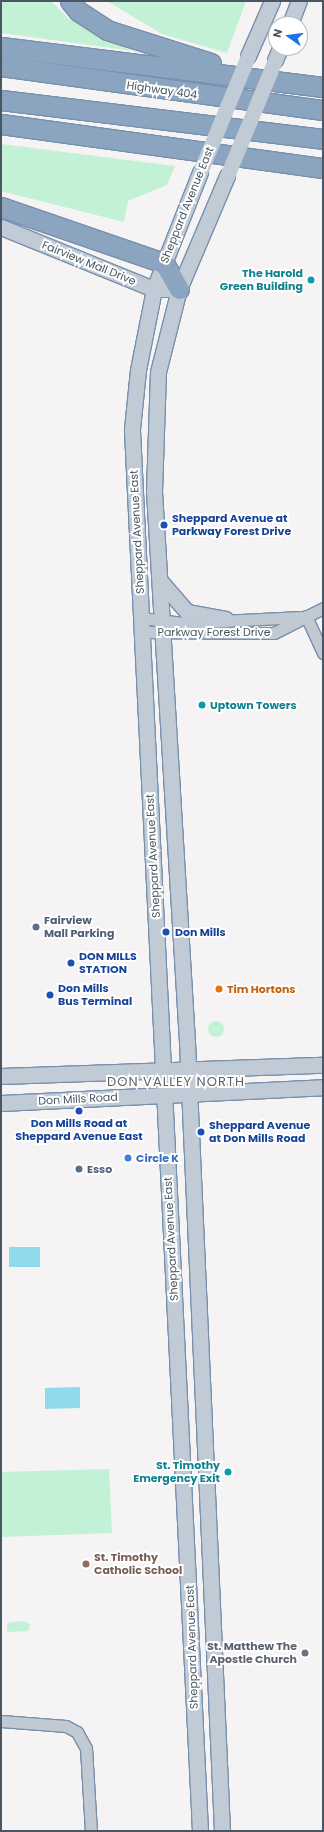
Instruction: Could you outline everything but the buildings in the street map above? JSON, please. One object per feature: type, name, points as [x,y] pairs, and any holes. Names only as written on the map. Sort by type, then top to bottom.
[{"type":"highway","points":[[70,1],[78,11],[106,30],[151,46],[301,85]]},
{"type":"highway","name":"Highway 404","points":[[1,47],[323,87]]},
{"type":"highway","name":"Highway 404","points":[[1,66],[323,110]]},
{"type":"highway","points":[[1,100],[323,140]]},
{"type":"highway","points":[[1,124],[323,168]]},
{"type":"highway","points":[[1,133],[218,164],[323,174]]},
{"type":"highway","points":[[1,207],[164,263],[179,289]]},
{"type":"main road","name":"Sheppard Avenue East","points":[[200,1831],[181,1391],[163,1094],[162,1071],[164,1053],[132,429],[138,370],[154,289],[200,172],[272,1]]},
{"type":"main road","points":[[293,16],[299,1]]},
{"type":"main road","name":"Sheppard Avenue East","points":[[222,1831],[188,1069],[164,619],[154,492],[158,372],[179,289],[276,56]]},
{"type":"main road","name":"Fairview Mall Drive","points":[[1,227],[154,289],[179,289]]},
{"type":"main road","points":[[161,582],[187,612],[225,619]]},
{"type":"main road","points":[[1,1076],[323,1065]]},
{"type":"main road","name":"Don Mills Road","points":[[1,1103],[323,1087]]},
{"type":"street","name":"Parkway Forest Drive","points":[[142,625],[164,634],[274,633],[323,608]]},
{"type":"street","name":"Parkway Forest Drive","points":[[142,625],[164,619],[181,624],[225,619],[306,616]]},
{"type":"street","points":[[306,616],[323,653]]},
{"type":"street","points":[[1,1721],[66,1726],[77,1732],[86,1748],[91,1831]]},
{"type":"green space","points":[[1,1],[51,1],[69,19],[133,51],[1,33]]},
{"type":"green space","points":[[107,1],[246,1],[227,53],[162,34]]},
{"type":"green space","points":[[1,144],[175,166],[167,185],[128,201],[124,222],[1,191]]},
{"type":"green space","points":[[216,1021],[223,1026],[224,1029],[219,1036],[216,1037],[209,1032],[208,1029],[213,1022]]},
{"type":"green space","points":[[109,1469],[112,1533],[1,1537],[1,1472]]},
{"type":"green space","points":[[24,1621],[30,1624],[28,1631],[7,1632],[7,1623]]},
{"type":"water","points":[[9,1247],[40,1247],[40,1267],[9,1267]]},
{"type":"water","points":[[80,1387],[80,1408],[45,1409],[45,1388]]},
{"type":"place","name":"The Harold Green Building","points":[[311,280]]},
{"type":"place","name":"Sheppard Avenue at Parkway Forest Drive","points":[[164,525]]},
{"type":"place","name":"Uptown Towers","points":[[202,705]]},
{"type":"place","name":"Fairview Mall Parking","points":[[36,927]]},
{"type":"place","name":"Don Mills","points":[[166,932]]},
{"type":"place","name":"DON MILLS STATION","points":[[71,963]]},
{"type":"place","name":"Tim Hortons","points":[[219,989]]},
{"type":"place","name":"Don Mills Bus Terminal","points":[[50,995]]},
{"type":"place","name":"Don Mills Road at Sheppard Avenue East","points":[[79,1111]]},
{"type":"place","name":"Sheppard Avenue at Don Mills Road","points":[[201,1132]]},
{"type":"place","name":"Circle K","points":[[128,1158]]},
{"type":"place","name":"Esso","points":[[79,1169]]},
{"type":"place","name":"St. Timothy Emergency Exit","points":[[228,1472]]},
{"type":"place","name":"St. Timothy Catholic School","points":[[86,1564]]},
{"type":"place","name":"St. Matthew The Apostle Church","points":[[305,1653]]},
{"type":"district","name":"DON VALLEY NORTH","points":[[176,1082]]}]
